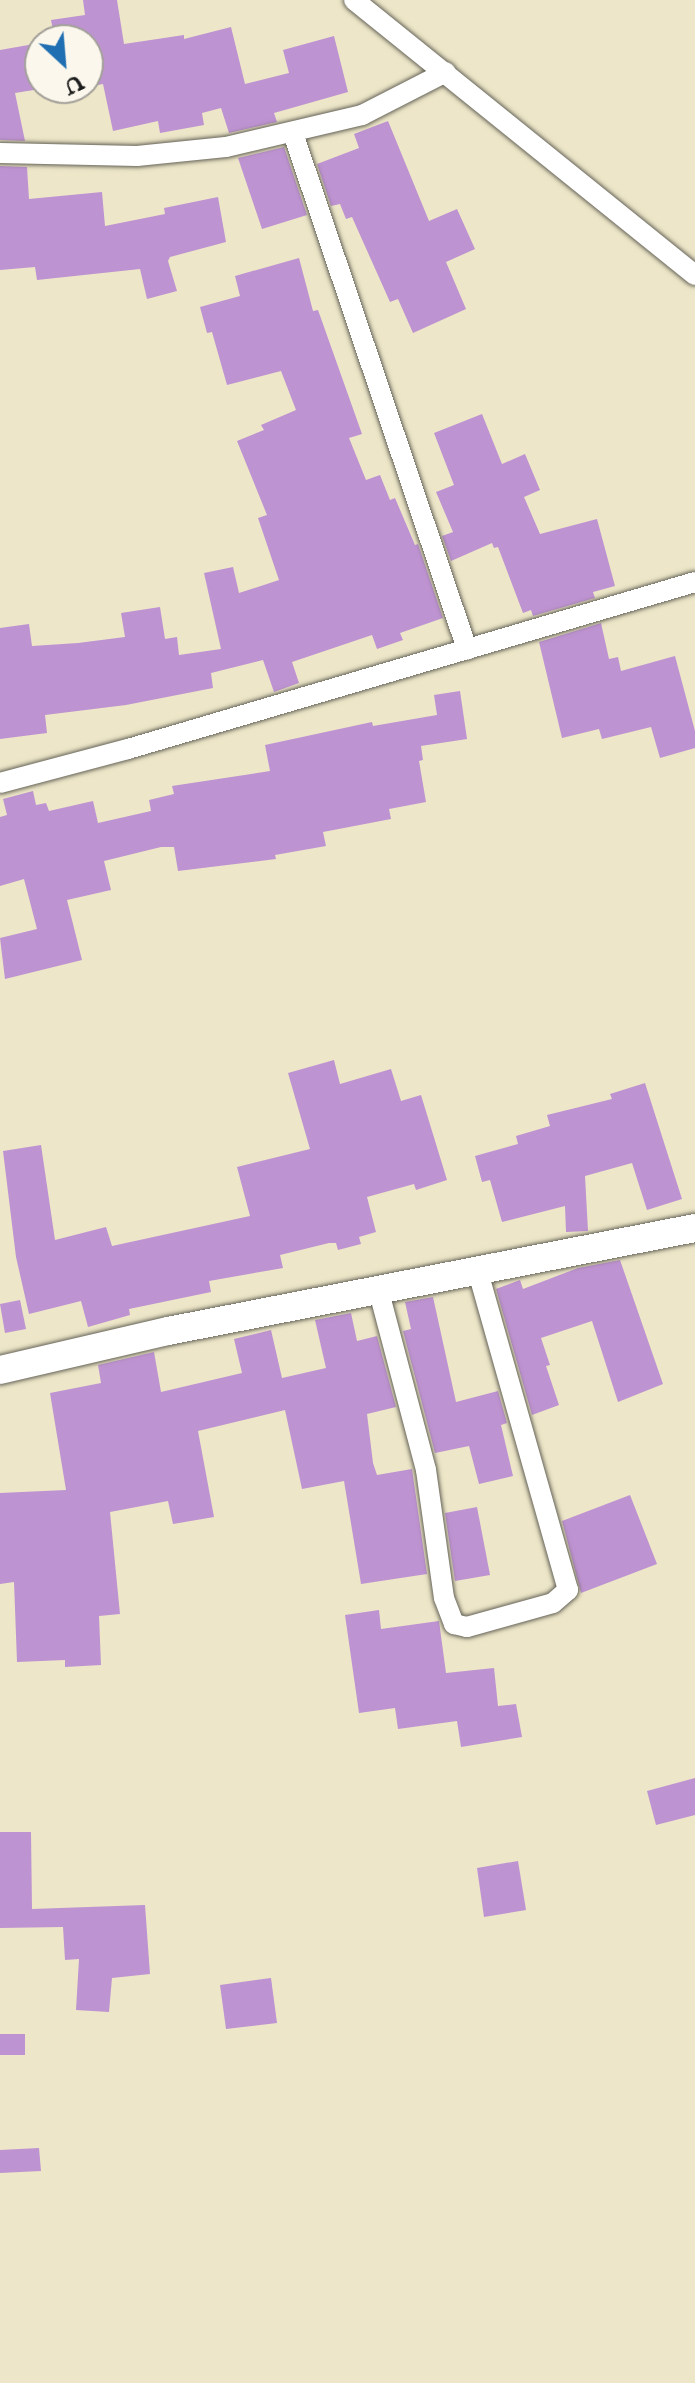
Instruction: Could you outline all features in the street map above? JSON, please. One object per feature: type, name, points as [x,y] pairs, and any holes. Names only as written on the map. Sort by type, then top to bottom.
[{"type":"street","points":[[354,0],[695,275]]},
{"type":"street","points":[[0,153],[137,156],[226,147],[362,115],[446,72]]},
{"type":"street","points":[[293,133],[467,649]]},
{"type":"street","points":[[0,783],[128,749],[695,582]]},
{"type":"street","points":[[0,1370],[168,1331],[695,1228]]},
{"type":"street","points":[[379,1292],[426,1470],[444,1598],[454,1624],[467,1627],[553,1603],[568,1590],[478,1272]]},
{"type":"building","points":[[83,0],[117,0],[124,44],[184,35],[184,39],[231,27],[245,84],[289,73],[283,50],[334,36],[348,92],[274,113],[277,122],[229,133],[221,108],[202,113],[204,125],[160,133],[158,121],[113,131],[104,89],[104,24],[52,24],[51,20],[85,15]]},
{"type":"building","points":[[24,46],[24,92],[15,93],[25,141],[0,140],[0,50]]},
{"type":"building","points":[[388,121],[429,221],[457,209],[475,249],[446,262],[466,309],[413,333],[398,299],[390,302],[352,217],[346,219],[340,204],[331,206],[317,164],[359,148],[354,134]]},
{"type":"building","points":[[284,147],[307,215],[262,229],[238,158]]},
{"type":"building","points":[[0,166],[27,167],[29,199],[102,192],[105,226],[165,214],[164,208],[218,197],[226,242],[170,257],[168,261],[177,291],[147,299],[140,269],[37,280],[35,267],[0,270]]},
{"type":"building","points":[[299,258],[313,311],[318,310],[362,434],[349,438],[366,480],[380,475],[390,500],[395,498],[415,545],[418,544],[443,618],[400,633],[403,640],[377,649],[372,635],[292,662],[299,683],[274,692],[263,660],[211,673],[213,688],[126,705],[45,715],[47,733],[0,739],[0,628],[29,624],[32,646],[125,637],[121,613],[160,607],[165,639],[177,637],[179,655],[221,649],[204,573],[233,567],[239,593],[279,580],[258,518],[267,515],[237,441],[264,430],[261,425],[296,410],[281,371],[227,385],[212,332],[207,333],[200,307],[240,296],[235,276]]},
{"type":"building","points":[[482,414],[502,464],[525,454],[540,490],[524,497],[540,534],[597,519],[615,586],[593,592],[595,598],[533,616],[531,610],[523,613],[498,547],[494,548],[492,543],[451,561],[442,536],[453,532],[436,492],[454,485],[434,433]]},
{"type":"building","points":[[601,623],[609,659],[618,657],[621,671],[675,656],[695,731],[695,748],[660,758],[651,727],[602,739],[599,729],[562,738],[539,642]]},
{"type":"building","points":[[460,691],[467,739],[421,746],[423,760],[419,761],[426,802],[389,809],[391,819],[323,832],[326,846],[275,855],[276,859],[178,871],[174,847],[161,847],[104,861],[111,890],[67,900],[82,960],[5,979],[0,938],[37,929],[24,879],[0,886],[0,817],[7,815],[3,799],[33,791],[36,805],[46,803],[49,811],[93,801],[98,823],[151,811],[149,800],[174,794],[172,786],[270,771],[265,745],[372,722],[373,726],[437,715],[434,695]]},
{"type":"building","points":[[334,1060],[340,1084],[391,1069],[401,1101],[421,1095],[447,1180],[416,1190],[414,1184],[367,1197],[376,1232],[359,1237],[361,1244],[338,1250],[336,1243],[329,1243],[280,1255],[283,1268],[209,1281],[211,1292],[129,1309],[130,1315],[88,1327],[81,1301],[29,1314],[16,1257],[3,1151],[41,1145],[55,1240],[106,1227],[112,1246],[250,1216],[237,1167],[310,1149],[288,1073]]},
{"type":"building","points":[[645,1083],[682,1199],[647,1210],[632,1163],[585,1176],[588,1231],[566,1232],[565,1206],[502,1222],[490,1180],[482,1182],[475,1156],[518,1144],[516,1136],[550,1126],[547,1115],[612,1099],[610,1094]]},
{"type":"building","points":[[620,1260],[663,1384],[618,1402],[592,1321],[541,1338],[550,1365],[546,1366],[559,1405],[532,1415],[496,1289],[520,1280],[523,1289],[578,1268]]},
{"type":"building","points":[[433,1297],[456,1402],[498,1391],[507,1423],[501,1425],[513,1476],[479,1484],[469,1446],[435,1453],[403,1331],[411,1329],[405,1302]]},
{"type":"building","points":[[20,1300],[26,1329],[5,1333],[0,1304]]},
{"type":"building","points":[[351,1313],[357,1341],[377,1336],[396,1407],[367,1414],[373,1463],[377,1475],[412,1469],[427,1574],[361,1584],[344,1481],[302,1489],[285,1410],[198,1431],[214,1517],[173,1524],[168,1501],[110,1512],[120,1614],[99,1616],[101,1665],[65,1667],[65,1660],[17,1662],[14,1582],[0,1584],[0,1493],[66,1490],[50,1393],[101,1383],[98,1365],[154,1352],[161,1392],[242,1373],[234,1339],[271,1330],[282,1378],[326,1368],[315,1320]]},
{"type":"building","points":[[630,1495],[657,1564],[581,1593],[562,1521]]},
{"type":"building","points":[[477,1507],[490,1575],[455,1581],[445,1513]]},
{"type":"building","points":[[379,1610],[381,1629],[439,1621],[446,1673],[494,1668],[498,1706],[516,1704],[522,1737],[461,1747],[457,1721],[398,1729],[395,1708],[359,1713],[345,1615]]},
{"type":"building","points":[[695,1778],[695,1815],[656,1825],[647,1791]]},
{"type":"building","points":[[0,1832],[31,1832],[32,1909],[145,1905],[150,1974],[112,1978],[109,2012],[76,2010],[79,1959],[65,1960],[63,1927],[0,1928]]},
{"type":"building","points":[[518,1861],[526,1910],[484,1917],[477,1868]]},
{"type":"building","points":[[271,1978],[277,2023],[226,2029],[220,1985]]},
{"type":"building","points":[[0,2034],[25,2034],[25,2055],[0,2055]]},
{"type":"building","points":[[39,2148],[41,2171],[0,2173],[0,2150]]}]
